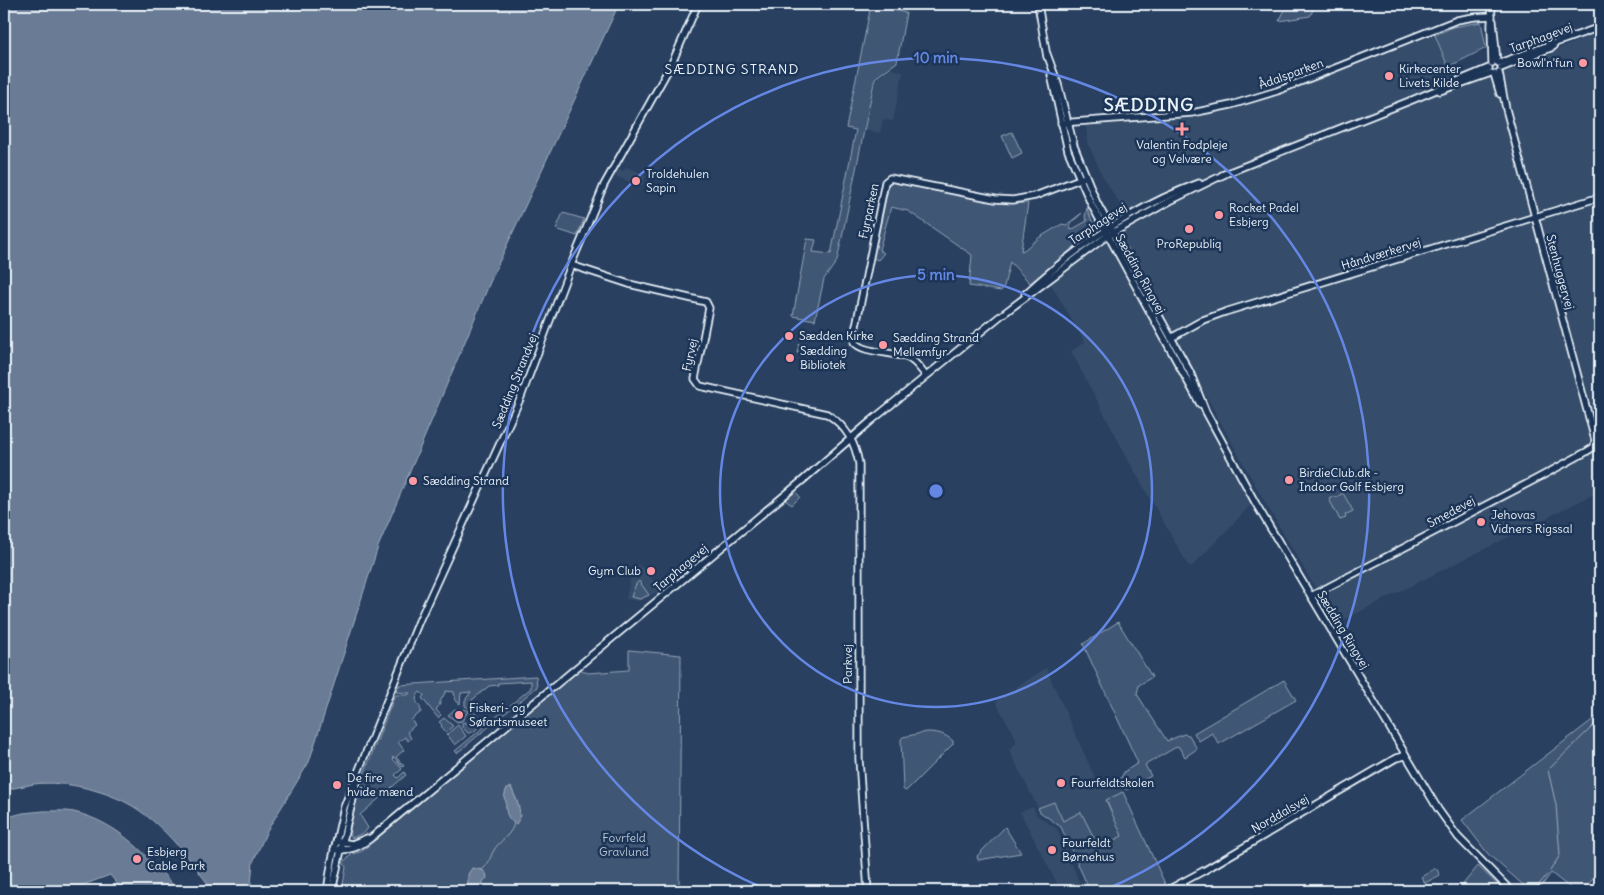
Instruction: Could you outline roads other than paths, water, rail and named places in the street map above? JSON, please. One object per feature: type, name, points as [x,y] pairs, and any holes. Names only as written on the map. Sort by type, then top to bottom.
[{"type":"street","name":"Sædding Strandvej","points":[[338,850],[355,780],[419,622],[521,397],[571,265],[604,185],[672,62],[698,4]]},
{"type":"street","name":"Sædding Ringvej","points":[[1038,4],[1047,54],[1058,84],[1068,151],[1107,231],[1201,407],[1206,412]]},
{"type":"street","name":"Stenhuggervej","points":[[1492,4],[1495,29],[1495,68],[1594,440]]},
{"type":"street","name":"Ådalsparken","points":[[1064,124],[1192,113],[1231,105],[1277,91],[1457,20],[1492,16]]},
{"type":"street","name":"Tarphagevej","points":[[1147,205],[1600,27]]},
{"type":"street","name":"Tarphagevej","points":[[1000,317],[1070,254],[1107,231],[1225,174]]},
{"type":"street","name":"Sædding Ringvej","points":[[1082,177],[1092,213],[1107,231],[1171,338],[1190,372],[1206,412],[1256,504],[1374,702],[1465,845]]},
{"type":"street","name":"Fyrparken","points":[[926,376],[911,360],[904,356],[860,347],[856,345],[854,340],[885,182],[890,178],[995,199],[1013,200],[1035,196],[1062,186],[1065,182],[1082,177]]},
{"type":"street","name":"Håndværkervej","points":[[1171,338],[1203,320],[1225,312],[1600,197]]},
{"type":"street","points":[[1107,231],[1111,222],[1142,205],[1147,205]]},
{"type":"street","points":[[1107,231],[1136,214],[1147,205]]},
{"type":"street","name":"Tarphagevej","points":[[338,850],[346,851],[362,845],[926,376],[1075,260],[1104,243],[1107,231]]},
{"type":"street","name":"Fyrvej","points":[[571,265],[629,284],[706,302],[709,308],[695,379],[700,386],[827,414],[842,426],[851,438]]},
{"type":"street","name":"Parkvej","points":[[851,438],[857,452],[859,464],[859,759],[868,891]]},
{"type":"street","name":"Smedevej","points":[[1311,596],[1586,452],[1594,446],[1594,440]]},
{"type":"street","name":"Sædding Ringvej","points":[[1374,702],[1400,755],[1438,810],[1465,845],[1511,891]]},
{"type":"street","points":[[1400,755],[1404,751],[1422,781],[1426,784]]},
{"type":"street","name":"Norddalsvej","points":[[1166,891],[1400,755]]},
{"type":"street","name":"Sædding Strandvej","points":[[339,842],[347,823],[346,811],[348,807]]},
{"type":"street","name":"Tarphagevej","points":[[339,842],[357,843],[375,833]]},
{"type":"street","points":[[327,891],[338,850]]},
{"type":"street","points":[[332,891],[338,850]]},
{"type":"waterway","points":[[1550,871],[1560,855],[1556,805],[1548,770],[1600,721]]},
{"type":"waterway","points":[[487,865],[494,850],[511,831],[514,823]]},
{"type":"waterway","points":[[482,870],[486,866]]},
{"type":"waterway","points":[[1535,889],[1547,875]]},
{"type":"place","name":"Bowl'n'fun","points":[[1583,63]]},
{"type":"place","name":"Kirkecenter Livets Kilde","points":[[1389,76]]},
{"type":"place","name":"Valentin Fodpleje og Velvære","points":[[1182,129]]},
{"type":"place","name":"Troldehulen Sapin","points":[[636,181]]},
{"type":"place","name":"Rocket Padel Esbjerg","points":[[1219,215]]},
{"type":"place","name":"ProRepubliq","points":[[1189,229]]},
{"type":"place","name":"Sædden Kirke","points":[[789,336]]},
{"type":"place","name":"Sædding Strand Mellemfyr","points":[[883,345]]},
{"type":"place","name":"Sædding Bibliotek","points":[[790,358]]},
{"type":"place","name":"BirdieClub.dk - Indoor Golf Esbjerg","points":[[1289,480]]},
{"type":"place","name":"Sædding Strand","points":[[413,481]]},
{"type":"place","name":"Jehovas Vidners Rigssal","points":[[1481,522]]},
{"type":"place","name":"Gym Club","points":[[651,571]]},
{"type":"place","name":"Fiskeri- og Søfartsmuseet","points":[[459,715]]},
{"type":"place","name":"Fourfeldtskolen","points":[[1061,783]]},
{"type":"place","name":"De fire hvide mænd","points":[[337,785]]},
{"type":"place","name":"Fourfeldt Børnehus","points":[[1052,850]]},
{"type":"place","name":"Esbjerg Cable Park","points":[[137,859]]},
{"type":"district","name":"SÆDDING STRAND","points":[[732,69]]},
{"type":"district","name":"SÆDDING","points":[[1149,105]]},
{"type":"park label","name":"Fovrfeld Gravlund","points":[[624,845]]}]
